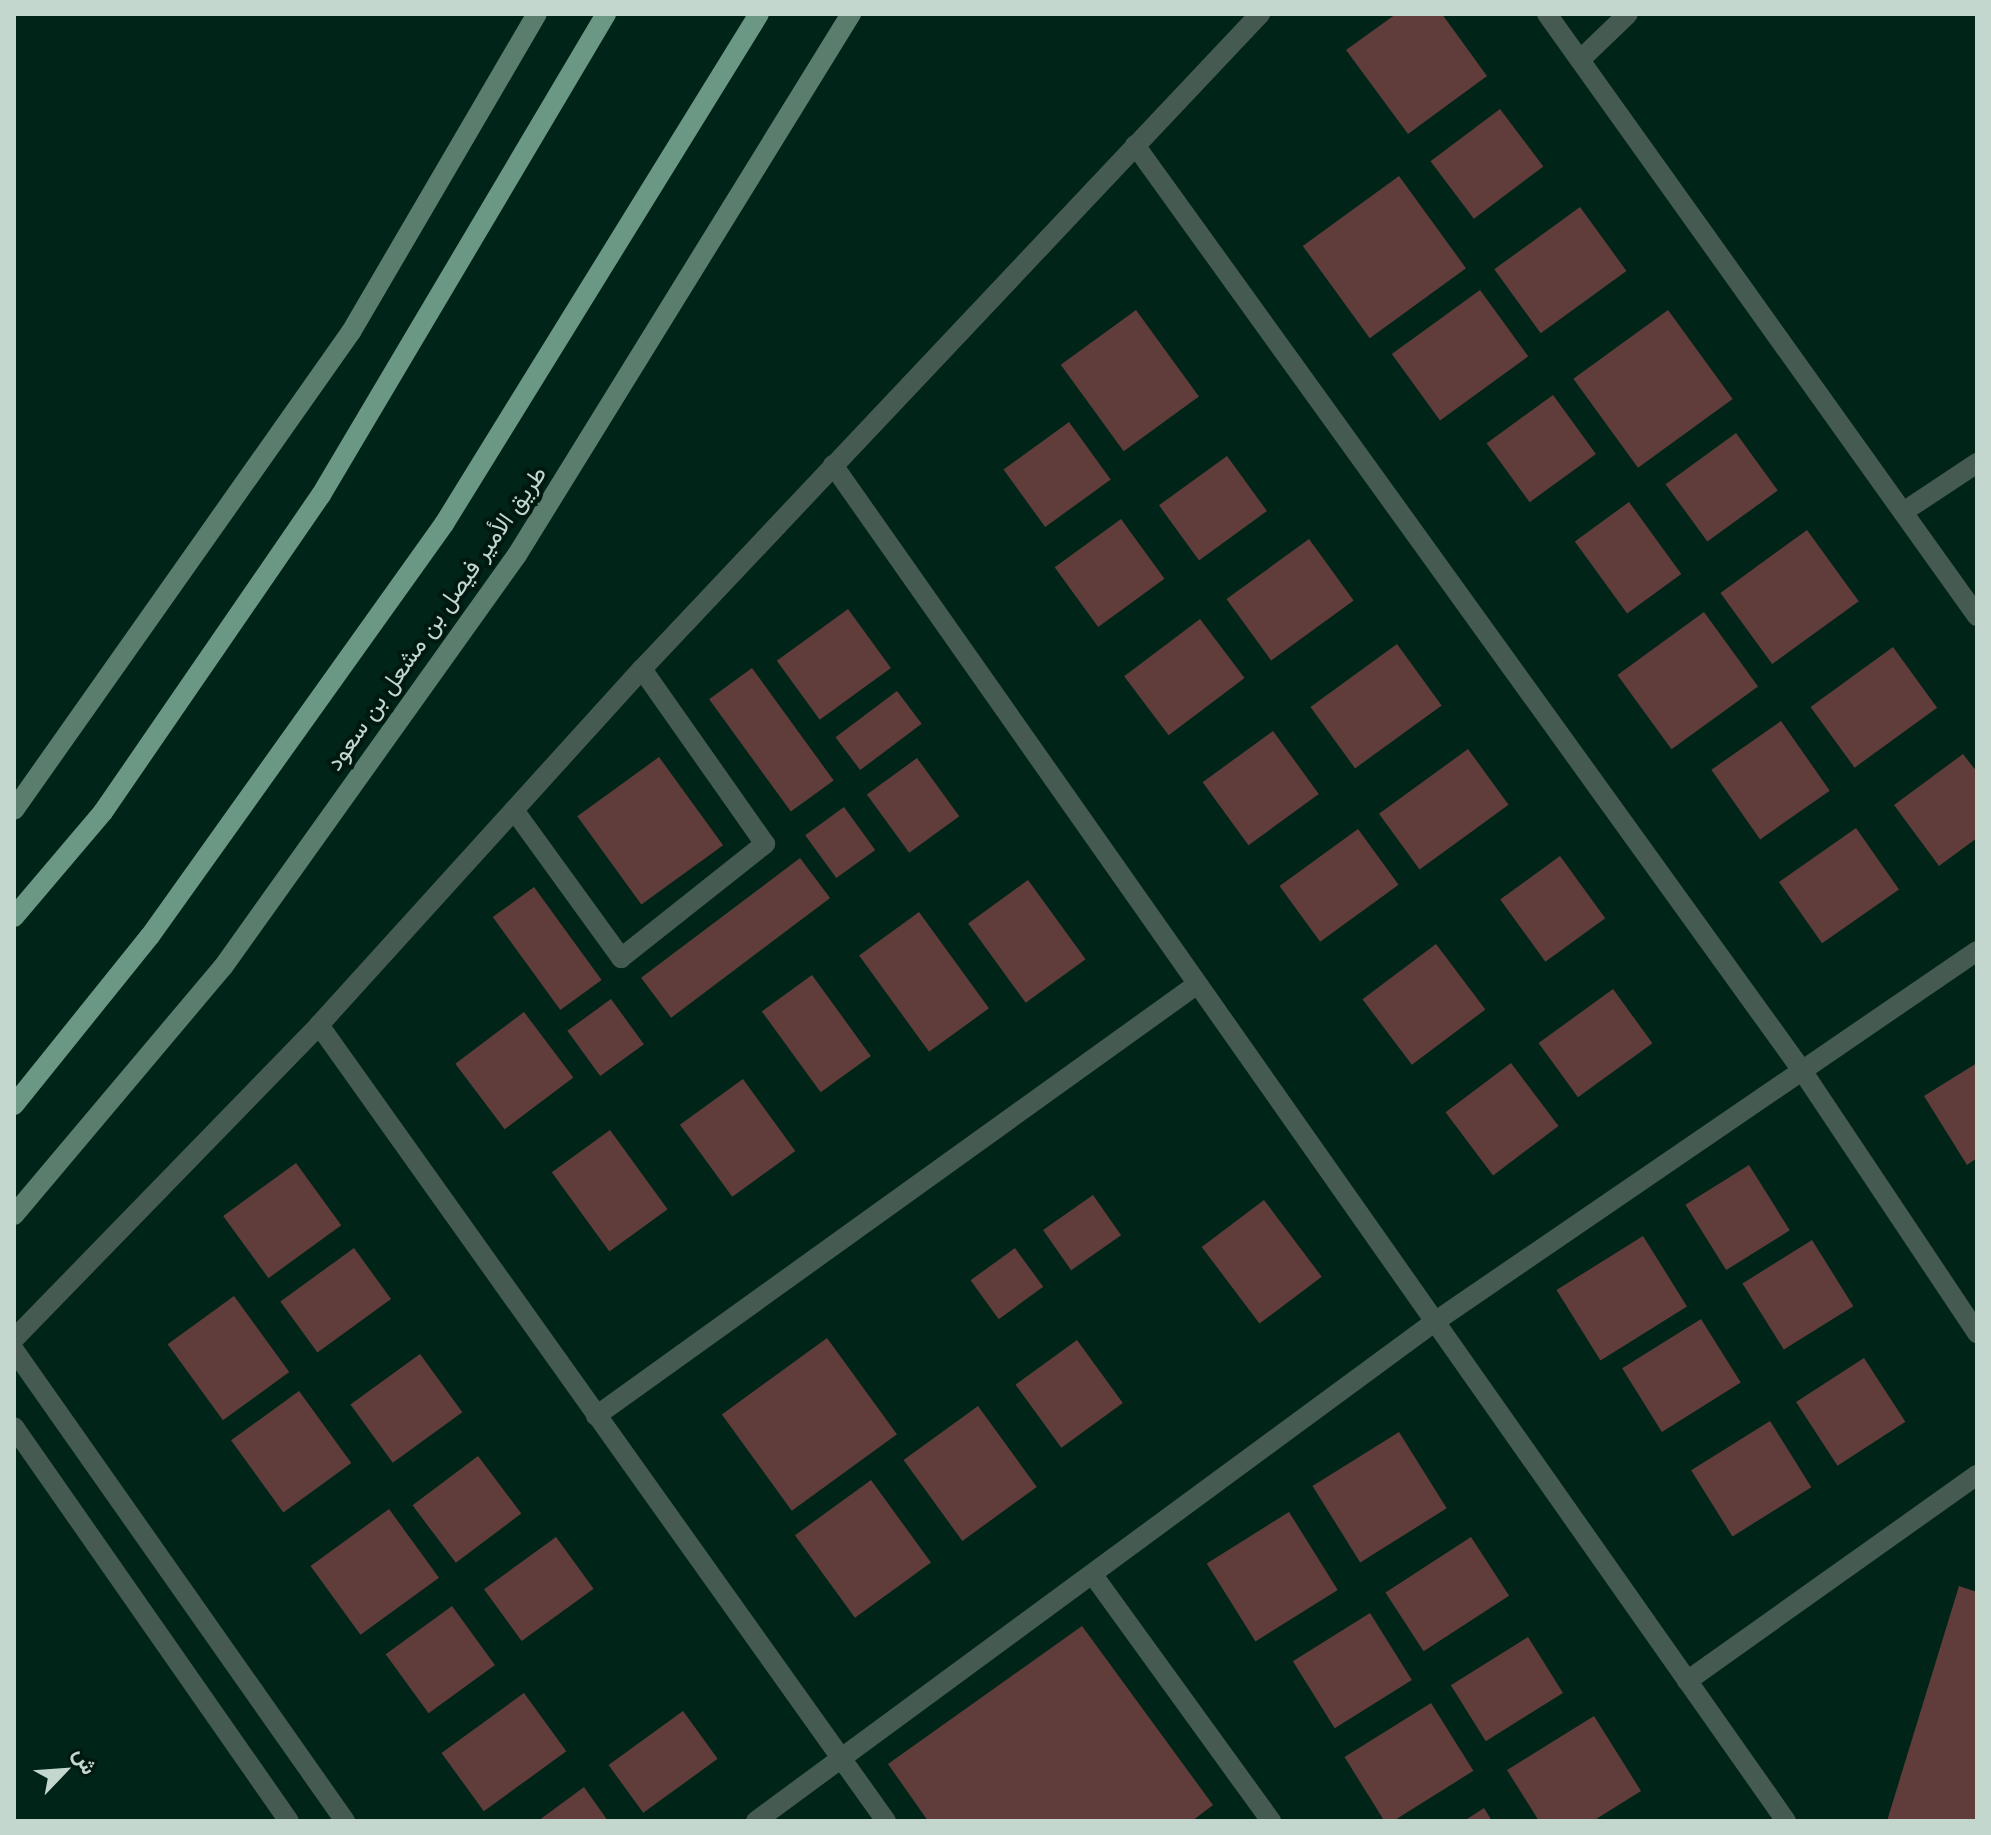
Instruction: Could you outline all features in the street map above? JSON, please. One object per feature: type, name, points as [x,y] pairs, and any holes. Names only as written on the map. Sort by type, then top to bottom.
[{"type":"main road","points":[[14,810],[351,332],[537,14]]},
{"type":"main road","points":[[14,917],[103,812],[321,495],[606,14]]},
{"type":"main road","name":"طريق الأمير فيصل بن مشعل بن سعود","points":[[14,1105],[150,936],[444,524],[759,14]]},
{"type":"main road","name":"طريق الأمير فيصل بن مشعل بن سعود","points":[[14,1215],[223,967],[517,555],[851,14]]},
{"type":"street","points":[[14,1339],[319,1025],[642,669],[1260,14]]},
{"type":"street","points":[[1547,14],[1977,616]]},
{"type":"street","points":[[1580,60],[1628,14]]},
{"type":"street","points":[[1135,145],[1803,1072],[1977,1333]]},
{"type":"street","points":[[1903,512],[1977,463]]},
{"type":"street","points":[[833,465],[1433,1323],[1786,1821]]},
{"type":"street","points":[[514,810],[621,958],[765,844],[642,669]]},
{"type":"street","points":[[756,1821],[842,1761],[1433,1323],[1977,951]]},
{"type":"street","points":[[596,1416],[1196,985]]},
{"type":"street","points":[[319,1025],[886,1821]]},
{"type":"street","points":[[14,1350],[345,1821]]},
{"type":"street","points":[[14,1427],[289,1821]]},
{"type":"street","points":[[1687,1681],[1977,1475]]},
{"type":"street","points":[[1093,1575],[1264,1818]]},
{"type":"building","points":[[1396,14],[1442,14],[1487,76],[1408,134],[1346,50]]},
{"type":"building","points":[[1500,109],[1543,167],[1474,219],[1431,161]]},
{"type":"building","points":[[1399,176],[1466,268],[1370,338],[1303,246]]},
{"type":"building","points":[[1580,207],[1626,271],[1541,333],[1494,269]]},
{"type":"building","points":[[1480,290],[1528,356],[1440,420],[1392,354]]},
{"type":"building","points":[[1136,310],[1199,397],[1124,451],[1061,365]]},
{"type":"building","points":[[1668,310],[1733,399],[1638,468],[1573,379]]},
{"type":"building","points":[[1553,395],[1596,454],[1530,502],[1487,443]]},
{"type":"building","points":[[1069,422],[1111,479],[1045,527],[1003,470]]},
{"type":"building","points":[[1736,433],[1778,490],[1707,542],[1666,484]]},
{"type":"building","points":[[1227,456],[1267,511],[1199,560],[1159,505]]},
{"type":"building","points":[[1629,502],[1681,574],[1627,613],[1575,541]]},
{"type":"building","points":[[1121,519],[1164,579],[1098,627],[1055,567]]},
{"type":"building","points":[[1807,530],[1859,601],[1772,664],[1720,593]]},
{"type":"building","points":[[1309,539],[1354,600],[1271,660],[1226,599]]},
{"type":"building","points":[[848,609],[891,668],[820,720],[777,661]]},
{"type":"building","points":[[1704,612],[1758,686],[1672,749],[1617,675]]},
{"type":"building","points":[[1200,619],[1245,678],[1169,735],[1124,676]]},
{"type":"building","points":[[1397,644],[1442,705],[1355,768],[1310,707]]},
{"type":"building","points":[[1893,647],[1937,708],[1855,768],[1810,707]]},
{"type":"building","points":[[752,668],[834,780],[791,812],[709,699]]},
{"type":"building","points":[[897,691],[922,724],[860,770],[836,737]]},
{"type":"building","points":[[1781,721],[1830,791],[1760,839],[1711,770]]},
{"type":"building","points":[[1273,731],[1319,794],[1248,845],[1203,782]]},
{"type":"building","points":[[1468,749],[1509,805],[1420,869],[1379,814]]},
{"type":"building","points":[[1963,754],[1977,772],[1977,838],[1939,866],[1894,805]]},
{"type":"building","points":[[659,757],[723,845],[641,905],[577,816]]},
{"type":"building","points":[[917,758],[959,816],[909,853],[867,794]]},
{"type":"building","points":[[844,807],[875,850],[836,878],[805,835]]},
{"type":"building","points":[[1856,828],[1899,889],[1822,943],[1779,882]]},
{"type":"building","points":[[1358,829],[1399,885],[1320,942],[1280,886]]},
{"type":"building","points":[[1560,856],[1605,918],[1545,962],[1500,899]]},
{"type":"building","points":[[800,858],[830,898],[671,1018],[641,978]]},
{"type":"building","points":[[1028,880],[1086,959],[1026,1003],[968,923]]},
{"type":"building","points":[[534,887],[602,980],[560,1010],[493,917]]},
{"type":"building","points":[[919,912],[989,1008],[929,1052],[859,955]]},
{"type":"building","points":[[1436,944],[1485,1009],[1412,1065],[1363,999]]},
{"type":"building","points":[[812,975],[871,1056],[821,1092],[762,1011]]},
{"type":"building","points":[[1613,989],[1652,1043],[1578,1097],[1539,1043]]},
{"type":"building","points":[[611,999],[644,1044],[600,1076],[567,1031]]},
{"type":"building","points":[[524,1012],[573,1077],[505,1129],[455,1064]]},
{"type":"building","points":[[1511,1063],[1559,1126],[1493,1175],[1446,1112]]},
{"type":"building","points":[[1977,1063],[1977,1158],[1967,1165],[1924,1096]]},
{"type":"building","points":[[743,1079],[795,1151],[732,1197],[680,1125]]},
{"type":"building","points":[[610,1130],[668,1209],[609,1252],[552,1172]]},
{"type":"building","points":[[296,1163],[341,1225],[268,1278],[223,1216]]},
{"type":"building","points":[[1749,1165],[1790,1230],[1726,1270],[1685,1205]]},
{"type":"building","points":[[1093,1195],[1121,1235],[1071,1270],[1043,1230]]},
{"type":"building","points":[[1264,1200],[1322,1277],[1259,1324],[1202,1247]]},
{"type":"building","points":[[1643,1236],[1687,1306],[1600,1360],[1556,1290]]},
{"type":"building","points":[[1812,1240],[1853,1306],[1784,1350],[1742,1283]]},
{"type":"building","points":[[354,1248],[391,1299],[317,1352],[280,1301]]},
{"type":"building","points":[[1015,1248],[1043,1287],[999,1319],[971,1280]]},
{"type":"building","points":[[234,1296],[289,1372],[223,1420],[168,1344]]},
{"type":"building","points":[[1701,1319],[1741,1383],[1662,1432],[1622,1368]]},
{"type":"building","points":[[827,1338],[897,1434],[792,1511],[722,1414]]},
{"type":"building","points":[[1077,1340],[1123,1403],[1061,1448],[1016,1385]]},
{"type":"building","points":[[420,1354],[462,1412],[393,1463],[350,1405]]},
{"type":"building","points":[[1864,1358],[1905,1422],[1837,1466],[1796,1402]]},
{"type":"building","points":[[299,1391],[351,1463],[283,1512],[231,1440]]},
{"type":"building","points":[[978,1406],[1037,1487],[962,1541],[904,1460]]},
{"type":"building","points":[[1770,1421],[1811,1487],[1732,1536],[1691,1470]]},
{"type":"building","points":[[1399,1432],[1447,1508],[1360,1562],[1312,1486]]},
{"type":"building","points":[[478,1456],[521,1514],[456,1563],[413,1505]]},
{"type":"building","points":[[871,1480],[931,1563],[855,1618],[795,1535]]},
{"type":"building","points":[[389,1509],[439,1578],[360,1635],[311,1566]]},
{"type":"building","points":[[1289,1512],[1338,1590],[1255,1641],[1207,1563]]},
{"type":"building","points":[[556,1537],[594,1589],[522,1641],[484,1589]]},
{"type":"building","points":[[1471,1537],[1509,1596],[1424,1651],[1385,1593]]},
{"type":"building","points":[[1959,1586],[1977,1592],[1977,1821],[1887,1821]]},
{"type":"building","points":[[452,1606],[495,1665],[429,1713],[386,1654]]},
{"type":"building","points":[[1370,1613],[1412,1680],[1335,1728],[1293,1661]]},
{"type":"building","points":[[1082,1626],[1213,1805],[1192,1821],[928,1821],[888,1764]]},
{"type":"building","points":[[1528,1637],[1563,1693],[1486,1741],[1451,1685]]},
{"type":"building","points":[[524,1693],[566,1751],[484,1811],[441,1753]]},
{"type":"building","points":[[1431,1703],[1473,1771],[1393,1821],[1384,1821],[1344,1757]]},
{"type":"building","points":[[683,1711],[718,1759],[643,1813],[609,1765]]},
{"type":"building","points":[[1594,1716],[1641,1791],[1593,1821],[1539,1821],[1507,1770]]},
{"type":"building","points":[[584,1787],[608,1821],[538,1821]]},
{"type":"building","points":[[1484,1808],[1492,1821],[1464,1821]]}]
